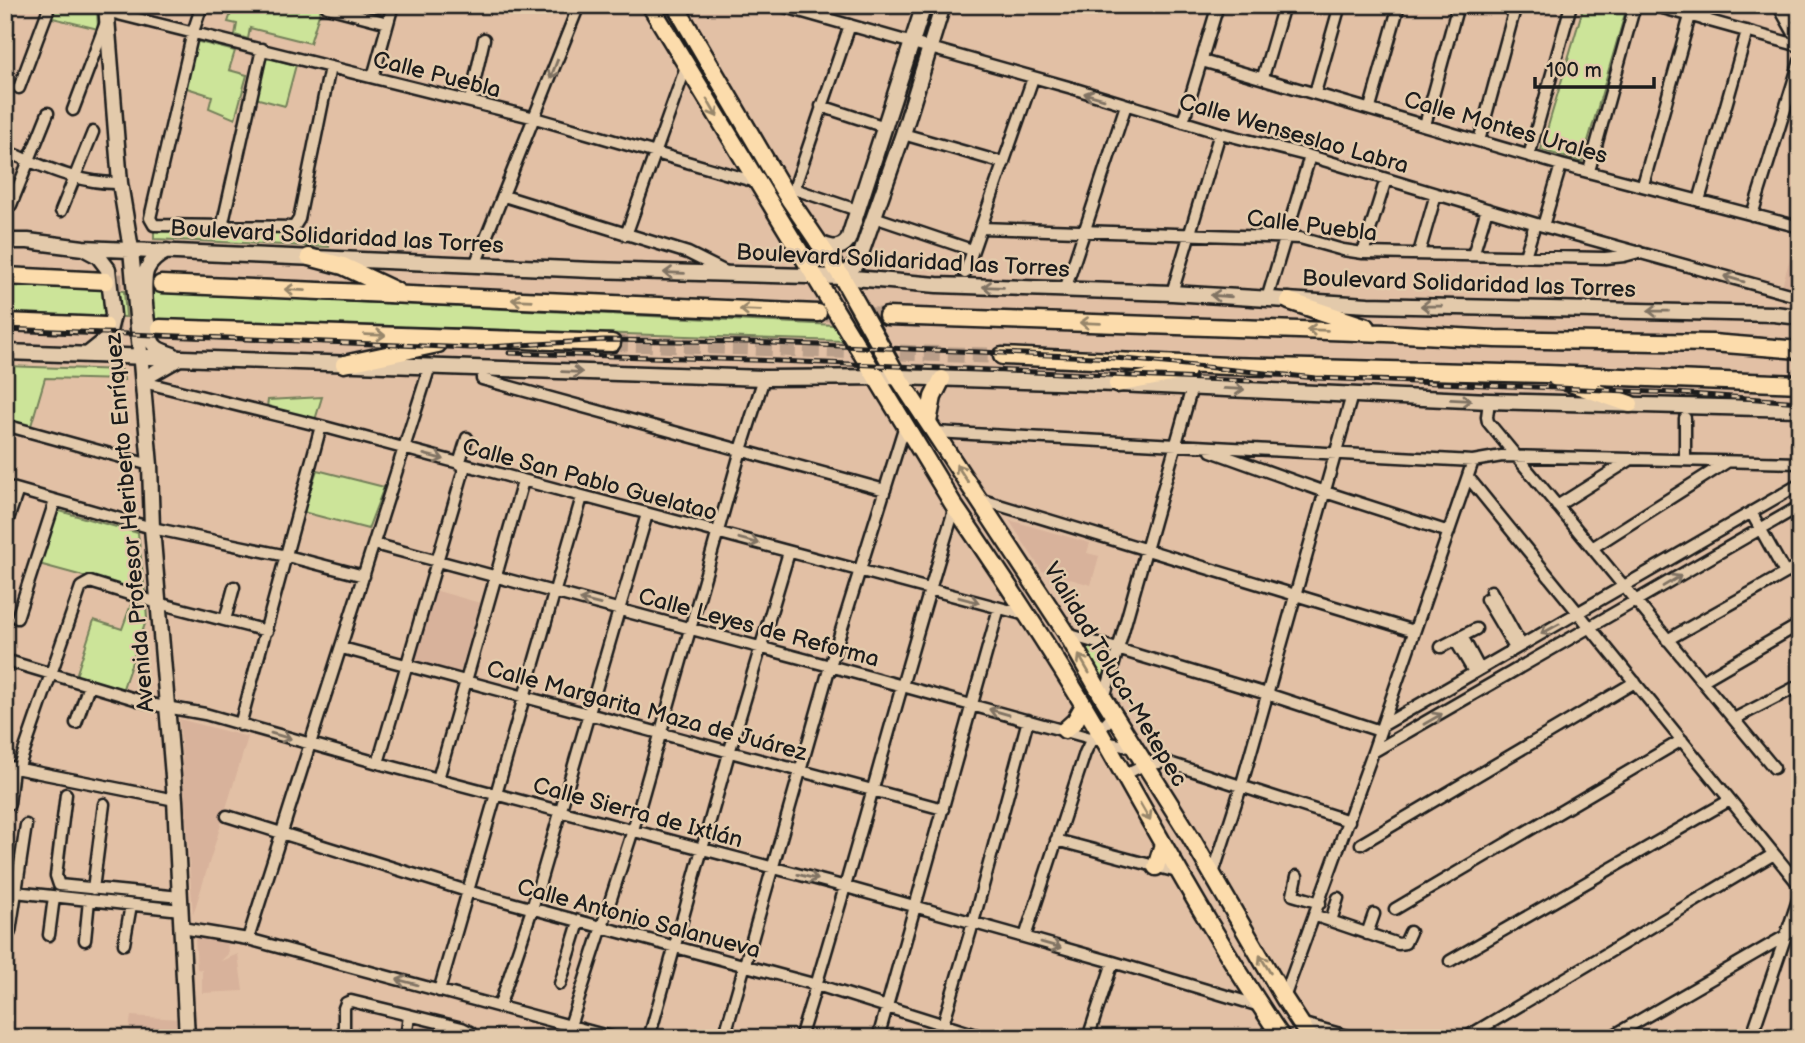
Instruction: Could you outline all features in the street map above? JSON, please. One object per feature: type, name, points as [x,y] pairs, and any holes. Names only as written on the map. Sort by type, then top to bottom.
[{"type":"highway","name":"Vialidad Toluca-Metepec","points":[[675,5],[785,193],[842,277],[898,377],[1067,634],[1310,1038]]},
{"type":"highway","name":"Vialidad Toluca-Metepec","points":[[651,6],[955,507],[1027,615],[1260,1006],[1282,1038]]},
{"type":"highway","points":[[309,257],[343,266],[393,290],[422,296]]},
{"type":"highway","points":[[5,276],[106,281]]},
{"type":"highway","points":[[161,284],[818,313]]},
{"type":"highway","points":[[1289,301],[1385,333]]},
{"type":"highway","points":[[887,316],[1385,333],[1495,340],[1800,340]]},
{"type":"highway","points":[[5,322],[105,326]]},
{"type":"highway","points":[[160,328],[612,343]]},
{"type":"highway","points":[[344,364],[431,345],[480,338]]},
{"type":"highway","points":[[1712,342],[1800,350]]},
{"type":"highway","points":[[1002,356],[1800,384]]},
{"type":"highway","points":[[1117,384],[1228,366]]},
{"type":"highway","points":[[1547,374],[1585,390],[1630,404]]},
{"type":"highway","points":[[931,427],[933,397],[942,379]]},
{"type":"highway","points":[[1065,730],[1075,721],[1083,707]]},
{"type":"highway","points":[[1156,867],[1163,844]]},
{"type":"main road","points":[[817,242],[832,248],[845,243],[924,5]]},
{"type":"main road","points":[[842,277],[858,262],[931,50],[943,5]]},
{"type":"main road","name":"Avenida Profesor Heriberto Enríquez","points":[[106,12],[120,183],[131,248],[150,465],[152,528],[175,800],[187,1038]]},
{"type":"main road","name":"Boulevard Solidaridad las Torres","points":[[5,241],[83,248],[842,277],[937,285],[1172,293],[1368,305],[1774,314],[1800,317]]},
{"type":"main road","points":[[83,248],[98,256],[108,269],[113,315],[107,339],[87,355]]},
{"type":"main road","points":[[167,251],[156,257],[146,270],[144,281],[149,337],[154,345],[179,358]]},
{"type":"main road","points":[[5,352],[764,378],[898,377],[1489,401],[1800,409]]},
{"type":"main road","points":[[143,380],[179,358]]},
{"type":"street","points":[[19,88],[50,5]]},
{"type":"street","points":[[202,5],[150,218],[151,224],[294,227],[299,219],[330,67]]},
{"type":"street","points":[[373,78],[393,5]]},
{"type":"street","points":[[475,265],[579,5]]},
{"type":"street","name":"Calle Wenseslao Labra","points":[[778,5],[1220,133],[1310,156],[1539,225],[1800,297]]},
{"type":"street","points":[[1183,122],[1218,5]]},
{"type":"street","points":[[1263,77],[1284,5]]},
{"type":"street","points":[[1315,93],[1340,5]]},
{"type":"street","points":[[1370,108],[1399,5]]},
{"type":"street","points":[[1424,125],[1458,5]]},
{"type":"street","points":[[1479,141],[1516,5]]},
{"type":"street","points":[[1530,156],[1570,5]]},
{"type":"street","points":[[1589,171],[1635,5]]},
{"type":"street","points":[[1652,5],[1800,45],[1796,27],[1786,19],[1778,5]]},
{"type":"street","points":[[1704,20],[1709,5]]},
{"type":"street","points":[[327,7],[388,23]]},
{"type":"street","points":[[73,110],[106,12]]},
{"type":"street","name":"Calle Puebla","points":[[106,12],[470,101],[756,182]]},
{"type":"street","points":[[1786,19],[1800,12]]},
{"type":"street","points":[[1643,185],[1690,16]]},
{"type":"street","points":[[849,25],[794,189],[857,210]]},
{"type":"street","points":[[1699,201],[1747,31]]},
{"type":"street","points":[[470,101],[484,38]]},
{"type":"street","points":[[222,227],[262,49]]},
{"type":"street","name":"Calle Montes Urales","points":[[1202,61],[1562,165],[1800,227]]},
{"type":"street","points":[[1752,215],[1800,61]]},
{"type":"street","points":[[626,235],[687,64]]},
{"type":"street","points":[[965,273],[1033,78]]},
{"type":"street","points":[[1065,290],[1126,105]]},
{"type":"street","points":[[821,106],[885,127]]},
{"type":"street","points":[[11,205],[48,113]]},
{"type":"street","points":[[61,211],[93,132]]},
{"type":"street","points":[[1172,293],[1220,133]]},
{"type":"street","points":[[903,134],[1004,163]]},
{"type":"street","points":[[5,151],[74,178],[105,184],[120,183]]},
{"type":"street","points":[[1267,299],[1283,237],[1310,156]]},
{"type":"street","points":[[1525,256],[1562,165]]},
{"type":"street","points":[[1363,253],[1386,179]]},
{"type":"street","points":[[1419,253],[1436,194]]},
{"type":"street","points":[[504,197],[688,253],[729,274]]},
{"type":"street","points":[[1472,254],[1487,209]]},
{"type":"street","points":[[874,217],[972,250]]},
{"type":"street","name":"Calle Puebla","points":[[981,228],[1300,238],[1363,253],[1605,258],[1624,257],[1639,252]]},
{"type":"street","points":[[248,939],[430,366]]},
{"type":"street","points":[[570,1026],[633,830],[689,629],[764,378]]},
{"type":"street","points":[[482,379],[885,490]]},
{"type":"street","name":"Calle San Pablo Guelatao","points":[[143,380],[1027,615]]},
{"type":"street","points":[[1104,699],[1192,387]]},
{"type":"street","points":[[1212,877],[1241,787],[1352,395]]},
{"type":"street","points":[[1489,401],[1489,422],[1774,768]]},
{"type":"street","points":[[1685,418],[1685,460]]},
{"type":"street","points":[[724,1038],[830,666],[905,424]]},
{"type":"street","points":[[5,425],[150,465]]},
{"type":"street","points":[[240,724],[321,426]]},
{"type":"street","points":[[931,427],[1202,447],[1473,461],[1517,456],[1800,463]]},
{"type":"street","points":[[378,763],[436,561],[467,438]]},
{"type":"street","points":[[1202,447],[1325,492],[1450,531]]},
{"type":"street","points":[[1556,506],[1631,459]]},
{"type":"street","points":[[1284,998],[1316,916],[1473,461]]},
{"type":"street","points":[[1592,548],[1727,462]]},
{"type":"street","points":[[1468,477],[1800,886]]},
{"type":"street","points":[[438,779],[523,481]]},
{"type":"street","points":[[1067,634],[1381,728],[1476,670],[1800,484]]},
{"type":"street","points":[[5,486],[152,528],[287,556],[364,576]]},
{"type":"street","points":[[5,528],[18,490]]},
{"type":"street","points":[[439,991],[582,497]]},
{"type":"street","points":[[979,499],[1414,631]]},
{"type":"street","points":[[17,618],[55,500]]},
{"type":"street","points":[[1373,752],[1800,506]]},
{"type":"street","points":[[800,1038],[955,507]]},
{"type":"street","points":[[1751,512],[1785,573]]},
{"type":"street","points":[[499,1007],[561,810],[647,514]]},
{"type":"street","name":"Calle Leyes de Reforma","points":[[374,544],[1134,748]]},
{"type":"street","points":[[649,1038],[729,752],[789,552]]},
{"type":"street","points":[[1667,640],[1800,565]]},
{"type":"street","points":[[9,804],[12,767],[52,673],[83,584],[90,582],[267,631]]},
{"type":"street","points":[[225,620],[234,587]]},
{"type":"street","points":[[1488,595],[1518,647]]},
{"type":"street","points":[[878,1038],[999,608]]},
{"type":"street","points":[[1702,681],[1800,624]]},
{"type":"street","points":[[1441,632],[1459,636],[1476,670]]},
{"type":"street","name":"Calle Margarita Maza de Juárez","points":[[342,648],[943,809]]},
{"type":"street","name":"Calle Sierra de Ixtlán","points":[[5,660],[167,708],[205,714],[378,763],[915,906],[1260,1006]]},
{"type":"street","points":[[1361,844],[1635,682]]},
{"type":"street","points":[[76,723],[89,685]]},
{"type":"street","points":[[1734,719],[1800,685]]},
{"type":"street","points":[[1025,937],[1056,840],[1098,737],[1114,715]]},
{"type":"street","points":[[939,1038],[1028,720]]},
{"type":"street","points":[[1395,909],[1682,740]]},
{"type":"street","points":[[1124,775],[1144,765],[1167,762],[1349,821]]},
{"type":"street","points":[[12,767],[175,800]]},
{"type":"street","points":[[65,794],[57,881],[63,886],[181,904]]},
{"type":"street","points":[[1450,961],[1730,800]]},
{"type":"street","points":[[93,889],[104,804]]},
{"type":"street","name":"Calle Antonio Salanueva","points":[[227,816],[467,891],[817,985],[986,1038]]},
{"type":"street","points":[[10,932],[26,825]]},
{"type":"street","points":[[1056,840],[1181,873]]},
{"type":"street","points":[[1465,1038],[1774,855]]},
{"type":"street","points":[[1297,876],[1293,895],[1320,903]]},
{"type":"street","points":[[16,892],[131,905],[181,904]]},
{"type":"street","points":[[1751,1038],[1800,894]]},
{"type":"street","points":[[49,935],[54,897]]},
{"type":"street","points":[[1331,921],[1338,898]]},
{"type":"street","points":[[85,940],[89,900]]},
{"type":"street","points":[[124,944],[131,905]]},
{"type":"street","points":[[1367,934],[1374,914]]},
{"type":"street","points":[[1316,916],[1402,944],[1410,932]]},
{"type":"street","points":[[561,984],[579,922]]},
{"type":"street","points":[[182,928],[248,939],[615,1038]]},
{"type":"street","points":[[1609,1038],[1787,935]]},
{"type":"street","points":[[1088,1038],[1113,962]]},
{"type":"street","points":[[344,1038],[344,1004],[354,1002],[462,1028],[470,1032],[471,1038]]},
{"type":"street","points":[[406,1038],[409,1016]]},
{"type":"street","points":[[1300,1023],[1355,1038]]},
{"type":"shaded area","points":[[1795,241],[1800,241],[1800,291],[1782,286]]},
{"type":"shaded area","points":[[1009,520],[1090,543],[1087,553],[1099,556],[1091,585],[1042,571]]},
{"type":"shaded area","points":[[434,590],[480,603],[459,676],[414,663]]},
{"type":"shaded area","points":[[179,719],[248,737],[193,915]]},
{"type":"shaded area","points":[[209,935],[227,941],[228,954],[221,961],[238,954],[243,991],[202,993],[202,970],[197,969],[195,938]]},
{"type":"shaded area","points":[[131,1016],[179,1019],[180,1038],[128,1038]]},
{"type":"green space","points":[[57,5],[86,5],[97,8],[98,29],[49,17]]},
{"type":"green space","points":[[234,5],[322,5],[310,43],[250,28],[248,39],[235,35],[237,24],[228,22]]},
{"type":"green space","points":[[1584,5],[1609,5],[1626,10],[1582,162],[1541,150]]},
{"type":"green space","points":[[195,41],[235,51],[229,70],[247,75],[235,119],[209,108],[212,96],[184,87]]},
{"type":"green space","points":[[263,56],[296,65],[285,106],[255,98]]},
{"type":"green space","points":[[154,225],[328,233],[329,247],[154,239]]},
{"type":"green space","points":[[5,285],[124,291],[126,317],[5,314]]},
{"type":"green space","points":[[152,292],[835,325],[844,341],[155,319]]},
{"type":"green space","points":[[5,366],[122,370],[124,380],[45,378],[30,429],[5,422]]},
{"type":"green space","points":[[322,397],[315,420],[267,407],[268,400]]},
{"type":"green space","points":[[317,470],[384,487],[368,529],[303,512]]},
{"type":"green space","points":[[56,510],[138,533],[145,593],[39,564]]},
{"type":"green space","points":[[132,602],[146,605],[147,618],[122,691],[76,676],[94,620],[122,629]]},
{"type":"green space","points":[[1079,642],[1112,652],[1104,687]]},
{"type":"tunnel","points":[[106,281],[148,283]]},
{"type":"tunnel","points":[[818,313],[887,316]]},
{"type":"tunnel","points":[[105,326],[152,328]]},
{"type":"tunnel","points":[[612,343],[1002,356]]},
{"type":"railway","points":[[5,329],[471,348],[604,340],[749,342],[1115,358],[1316,378],[1676,393],[1800,402]]},
{"type":"railway","points":[[509,353],[753,360],[1250,381]]}]
